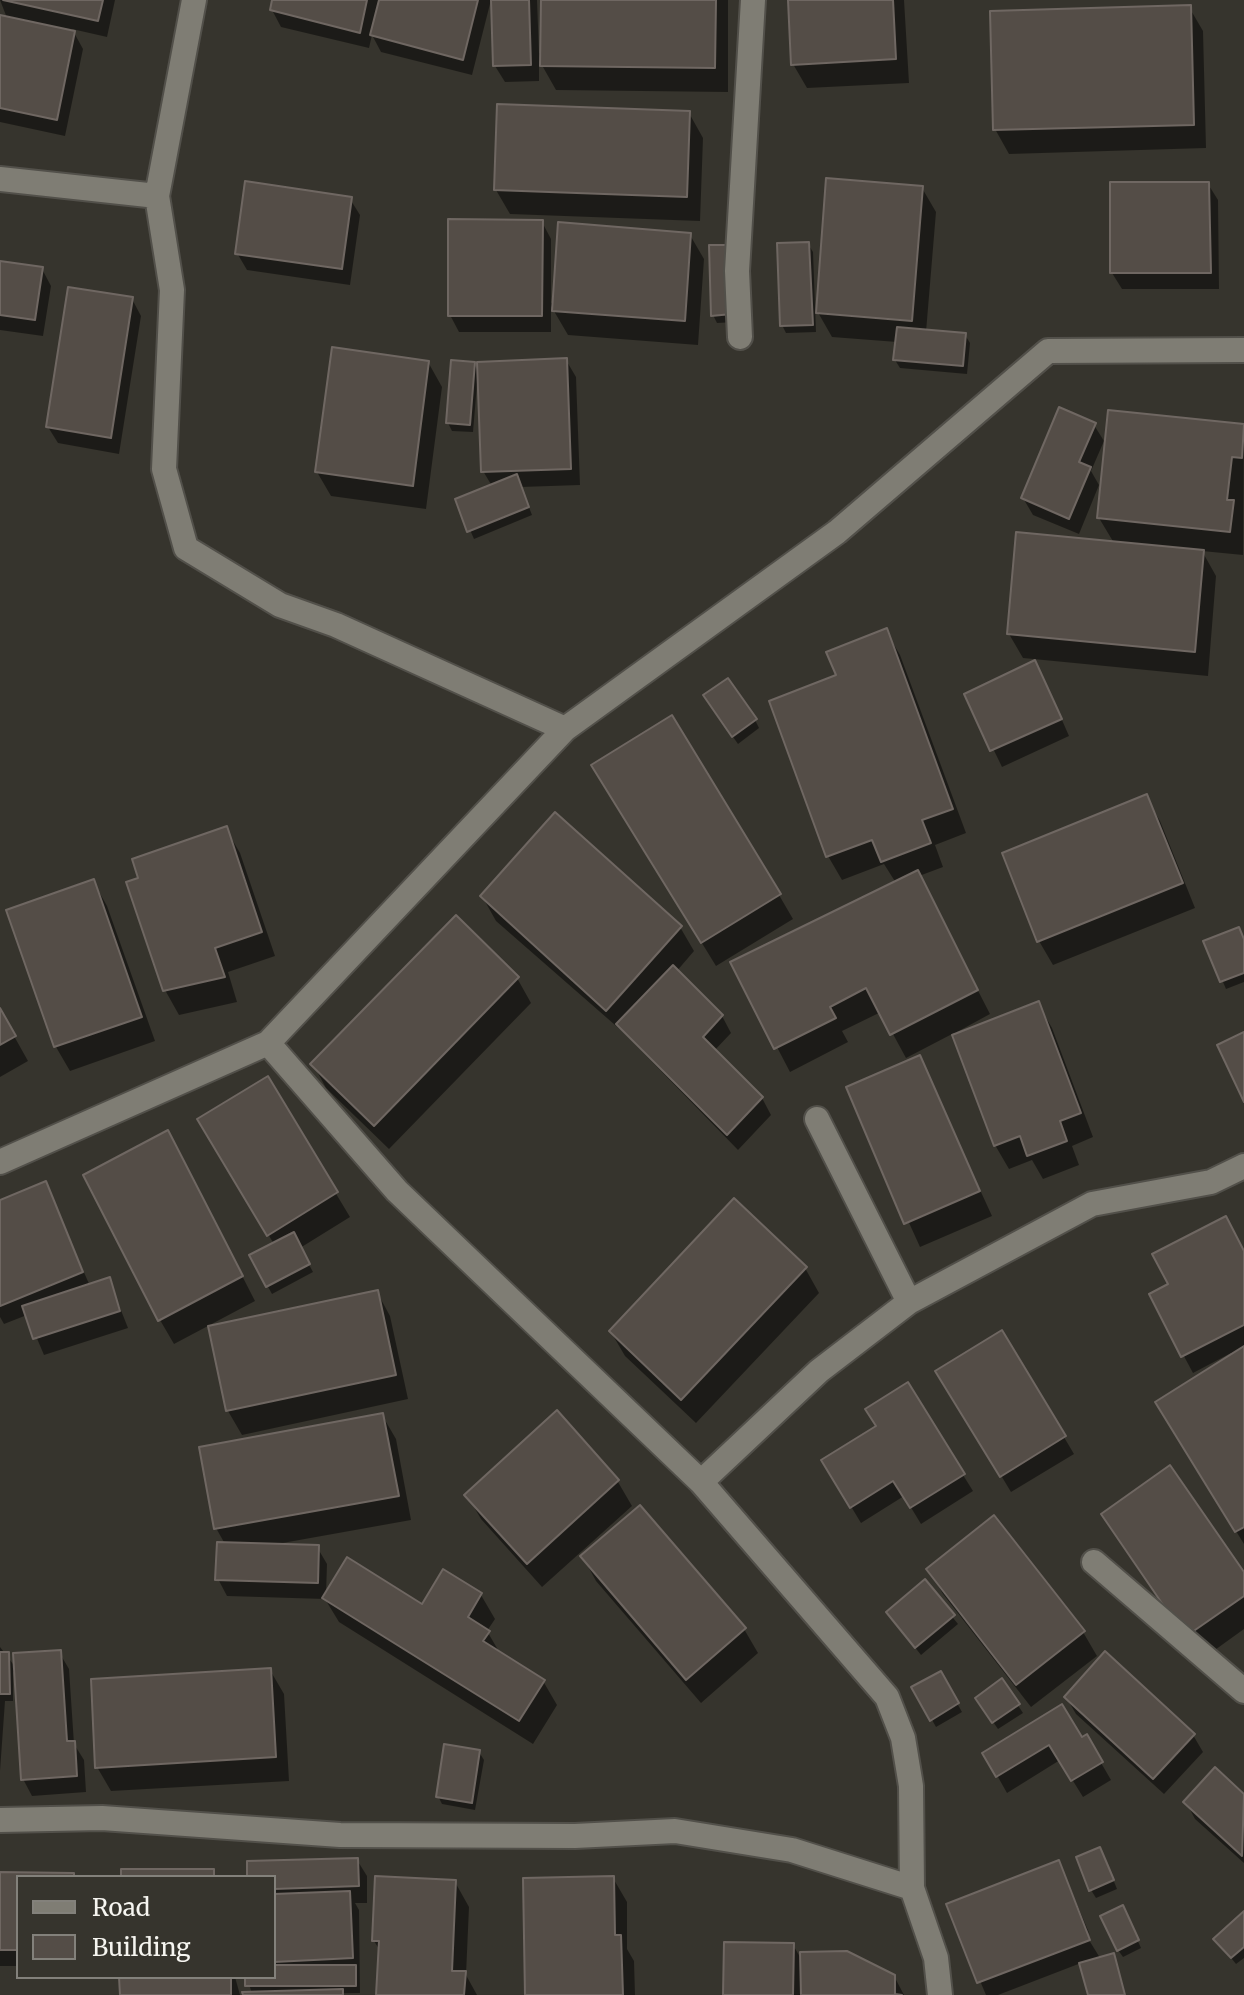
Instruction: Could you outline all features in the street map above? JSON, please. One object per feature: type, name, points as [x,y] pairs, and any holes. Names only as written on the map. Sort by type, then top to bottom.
[{"type":"street","points":[[194,0],[157,196],[172,290],[164,469],[186,548],[280,605],[336,625],[565,729]]},
{"type":"street","points":[[740,337],[737,271],[753,0]]},
{"type":"street","points":[[0,179],[157,196]]},
{"type":"street","points":[[0,1162],[268,1043],[565,729],[837,532],[1048,351],[1244,350]]},
{"type":"street","points":[[268,1043],[397,1191],[701,1482],[887,1697],[903,1738],[911,1786],[912,1888],[936,1958],[940,1995]]},
{"type":"street","points":[[817,1119],[909,1302]]},
{"type":"street","points":[[701,1482],[819,1371],[909,1302],[1092,1204],[1211,1182],[1244,1166]]},
{"type":"street","points":[[1094,1562],[1244,1691]]},
{"type":"street","points":[[0,1820],[102,1818],[340,1835],[575,1836],[675,1831],[792,1850],[912,1888]]},
{"type":"building","points":[[3,0],[103,0],[98,21]]},
{"type":"building","points":[[272,0],[367,0],[360,33],[270,10]]},
{"type":"building","points":[[379,0],[478,0],[463,60],[370,35]]},
{"type":"building","points":[[491,0],[529,0],[531,65],[493,66]]},
{"type":"building","points":[[541,0],[716,0],[715,68],[540,66]]},
{"type":"building","points":[[788,0],[893,0],[896,59],[791,65]]},
{"type":"building","points":[[1191,5],[1194,125],[993,130],[990,11]]},
{"type":"building","points":[[0,15],[75,31],[57,120],[0,108]]},
{"type":"building","points":[[497,104],[690,111],[687,197],[494,190]]},
{"type":"building","points":[[826,178],[923,186],[912,321],[816,313]]},
{"type":"building","points":[[245,181],[352,197],[342,269],[235,254]]},
{"type":"building","points":[[1110,182],[1209,182],[1211,273],[1110,273]]},
{"type":"building","points":[[448,219],[543,220],[542,316],[448,316]]},
{"type":"building","points":[[558,222],[691,233],[685,321],[552,311]]},
{"type":"building","points":[[809,242],[813,325],[780,326],[777,243]]},
{"type":"building","points":[[709,245],[731,245],[732,314],[711,316]]},
{"type":"building","points":[[0,261],[43,267],[35,320],[0,315]]},
{"type":"building","points":[[68,287],[133,297],[111,438],[46,427]]},
{"type":"building","points":[[897,327],[966,333],[963,366],[893,360]]},
{"type":"building","points":[[332,347],[429,361],[413,486],[315,472]]},
{"type":"building","points":[[567,358],[571,469],[481,472],[477,362]]},
{"type":"building","points":[[451,360],[475,362],[470,425],[446,423]]},
{"type":"building","points":[[1059,407],[1096,423],[1079,462],[1091,467],[1069,519],[1021,498]]},
{"type":"building","points":[[1108,410],[1244,424],[1242,458],[1232,457],[1227,500],[1234,500],[1230,532],[1097,518]]},
{"type":"building","points":[[517,474],[529,507],[467,532],[455,499]]},
{"type":"building","points":[[1016,532],[1204,550],[1195,652],[1007,634]]},
{"type":"building","points":[[887,628],[953,809],[922,820],[931,843],[881,862],[872,840],[826,857],[769,701],[836,675],[826,652]]},
{"type":"building","points":[[1035,660],[1062,719],[990,751],[964,694]]},
{"type":"building","points":[[728,678],[757,719],[732,737],[703,695]]},
{"type":"building","points":[[672,715],[781,894],[701,943],[591,765]]},
{"type":"building","points":[[1147,794],[1183,883],[1037,942],[1002,853]]},
{"type":"building","points":[[555,812],[682,926],[606,1011],[480,896]]},
{"type":"building","points":[[227,826],[262,932],[215,948],[225,977],[163,991],[126,882],[138,878],[132,859]]},
{"type":"building","points":[[918,870],[978,990],[890,1035],[866,988],[830,1007],[836,1018],[774,1049],[730,962]]},
{"type":"building","points":[[94,879],[142,1017],[54,1047],[6,910]]},
{"type":"building","points":[[456,915],[519,977],[374,1126],[310,1064]]},
{"type":"building","points":[[1239,927],[1244,939],[1244,973],[1220,982],[1203,941]]},
{"type":"building","points":[[673,965],[723,1015],[703,1037],[763,1097],[727,1135],[616,1024]]},
{"type":"building","points":[[1039,1001],[1081,1113],[1060,1121],[1067,1141],[1027,1156],[1020,1136],[994,1146],[952,1035]]},
{"type":"building","points":[[0,1008],[16,1036],[0,1045]]},
{"type":"building","points":[[1244,1032],[1244,1102],[1217,1045]]},
{"type":"building","points":[[920,1055],[980,1191],[904,1224],[846,1087]]},
{"type":"building","points":[[268,1076],[338,1192],[267,1236],[197,1119]]},
{"type":"building","points":[[168,1130],[243,1276],[158,1321],[83,1175]]},
{"type":"building","points":[[46,1181],[83,1272],[0,1306],[0,1200]]},
{"type":"building","points":[[734,1198],[807,1267],[681,1400],[609,1331]]},
{"type":"building","points":[[1226,1216],[1244,1251],[1244,1325],[1181,1357],[1149,1294],[1168,1284],[1152,1254]]},
{"type":"building","points":[[294,1232],[310,1264],[266,1287],[249,1255]]},
{"type":"building","points":[[110,1277],[120,1311],[33,1339],[22,1306]]},
{"type":"building","points":[[378,1290],[396,1375],[226,1411],[208,1326]]},
{"type":"building","points":[[1002,1330],[1066,1436],[1000,1477],[935,1371]]},
{"type":"building","points":[[1244,1346],[1244,1527],[1235,1532],[1155,1402]]},
{"type":"building","points":[[908,1382],[965,1474],[910,1508],[893,1481],[850,1508],[821,1460],[876,1426],[865,1409]]},
{"type":"building","points":[[557,1410],[619,1480],[527,1564],[464,1495]]},
{"type":"building","points":[[383,1413],[399,1496],[214,1529],[199,1447]]},
{"type":"building","points":[[1170,1465],[1244,1572],[1244,1596],[1185,1637],[1101,1514]]},
{"type":"building","points":[[640,1505],[746,1628],[686,1680],[580,1556]]},
{"type":"building","points":[[994,1515],[1085,1631],[1016,1685],[926,1569]]},
{"type":"building","points":[[217,1542],[319,1545],[318,1583],[215,1580]]},
{"type":"building","points":[[347,1557],[422,1604],[443,1569],[482,1593],[468,1617],[490,1631],[483,1641],[545,1680],[519,1721],[322,1598]]},
{"type":"building","points":[[925,1579],[955,1615],[915,1648],[886,1612]]},
{"type":"building","points":[[61,1650],[67,1741],[75,1741],[77,1776],[21,1780],[13,1653]]},
{"type":"building","points":[[1105,1651],[1195,1734],[1153,1779],[1064,1697]]},
{"type":"building","points":[[0,1652],[9,1652],[10,1694],[0,1694]]},
{"type":"building","points":[[271,1668],[276,1757],[95,1768],[91,1679]]},
{"type":"building","points":[[941,1671],[959,1703],[930,1721],[911,1687]]},
{"type":"building","points":[[1002,1678],[1020,1704],[992,1723],[975,1698]]},
{"type":"building","points":[[1062,1704],[1082,1737],[1087,1734],[1103,1762],[1071,1781],[1049,1745],[996,1777],[982,1753]]},
{"type":"building","points":[[444,1744],[480,1750],[472,1803],[436,1797]]},
{"type":"building","points":[[1215,1767],[1244,1794],[1242,1856],[1183,1802]]},
{"type":"building","points":[[1100,1847],[1114,1880],[1089,1891],[1076,1857]]},
{"type":"building","points":[[358,1858],[359,1886],[276,1889],[276,1875],[247,1875],[247,1861]]},
{"type":"building","points":[[1059,1860],[1090,1940],[977,1983],[946,1904]]},
{"type":"building","points":[[121,1869],[214,1869],[214,1875],[121,1875]]},
{"type":"building","points":[[0,1872],[74,1873],[16,1875],[16,1950],[0,1950]]},
{"type":"building","points":[[375,1876],[456,1880],[452,1971],[466,1971],[464,1995],[376,1995],[379,1941],[372,1941]]},
{"type":"building","points":[[614,1876],[615,1935],[621,1935],[623,1995],[525,1995],[523,1878]]},
{"type":"building","points":[[350,1891],[353,1958],[276,1962],[276,1894]]},
{"type":"building","points":[[1123,1905],[1139,1940],[1117,1951],[1100,1916]]},
{"type":"building","points":[[1244,1911],[1244,1947],[1231,1958],[1213,1939]]},
{"type":"building","points":[[724,1942],[794,1943],[793,1995],[723,1995]]},
{"type":"building","points":[[847,1951],[895,1975],[895,1994],[902,1995],[801,1995],[800,1952]]},
{"type":"building","points":[[1114,1953],[1125,1995],[1088,1995],[1079,1963]]},
{"type":"building","points":[[276,1965],[356,1965],[356,1986],[245,1986],[245,1979],[276,1979]]},
{"type":"building","points":[[119,1979],[231,1979],[231,1995],[120,1995]]},
{"type":"building","points":[[343,1989],[343,1995],[243,1995],[242,1992]]}]
